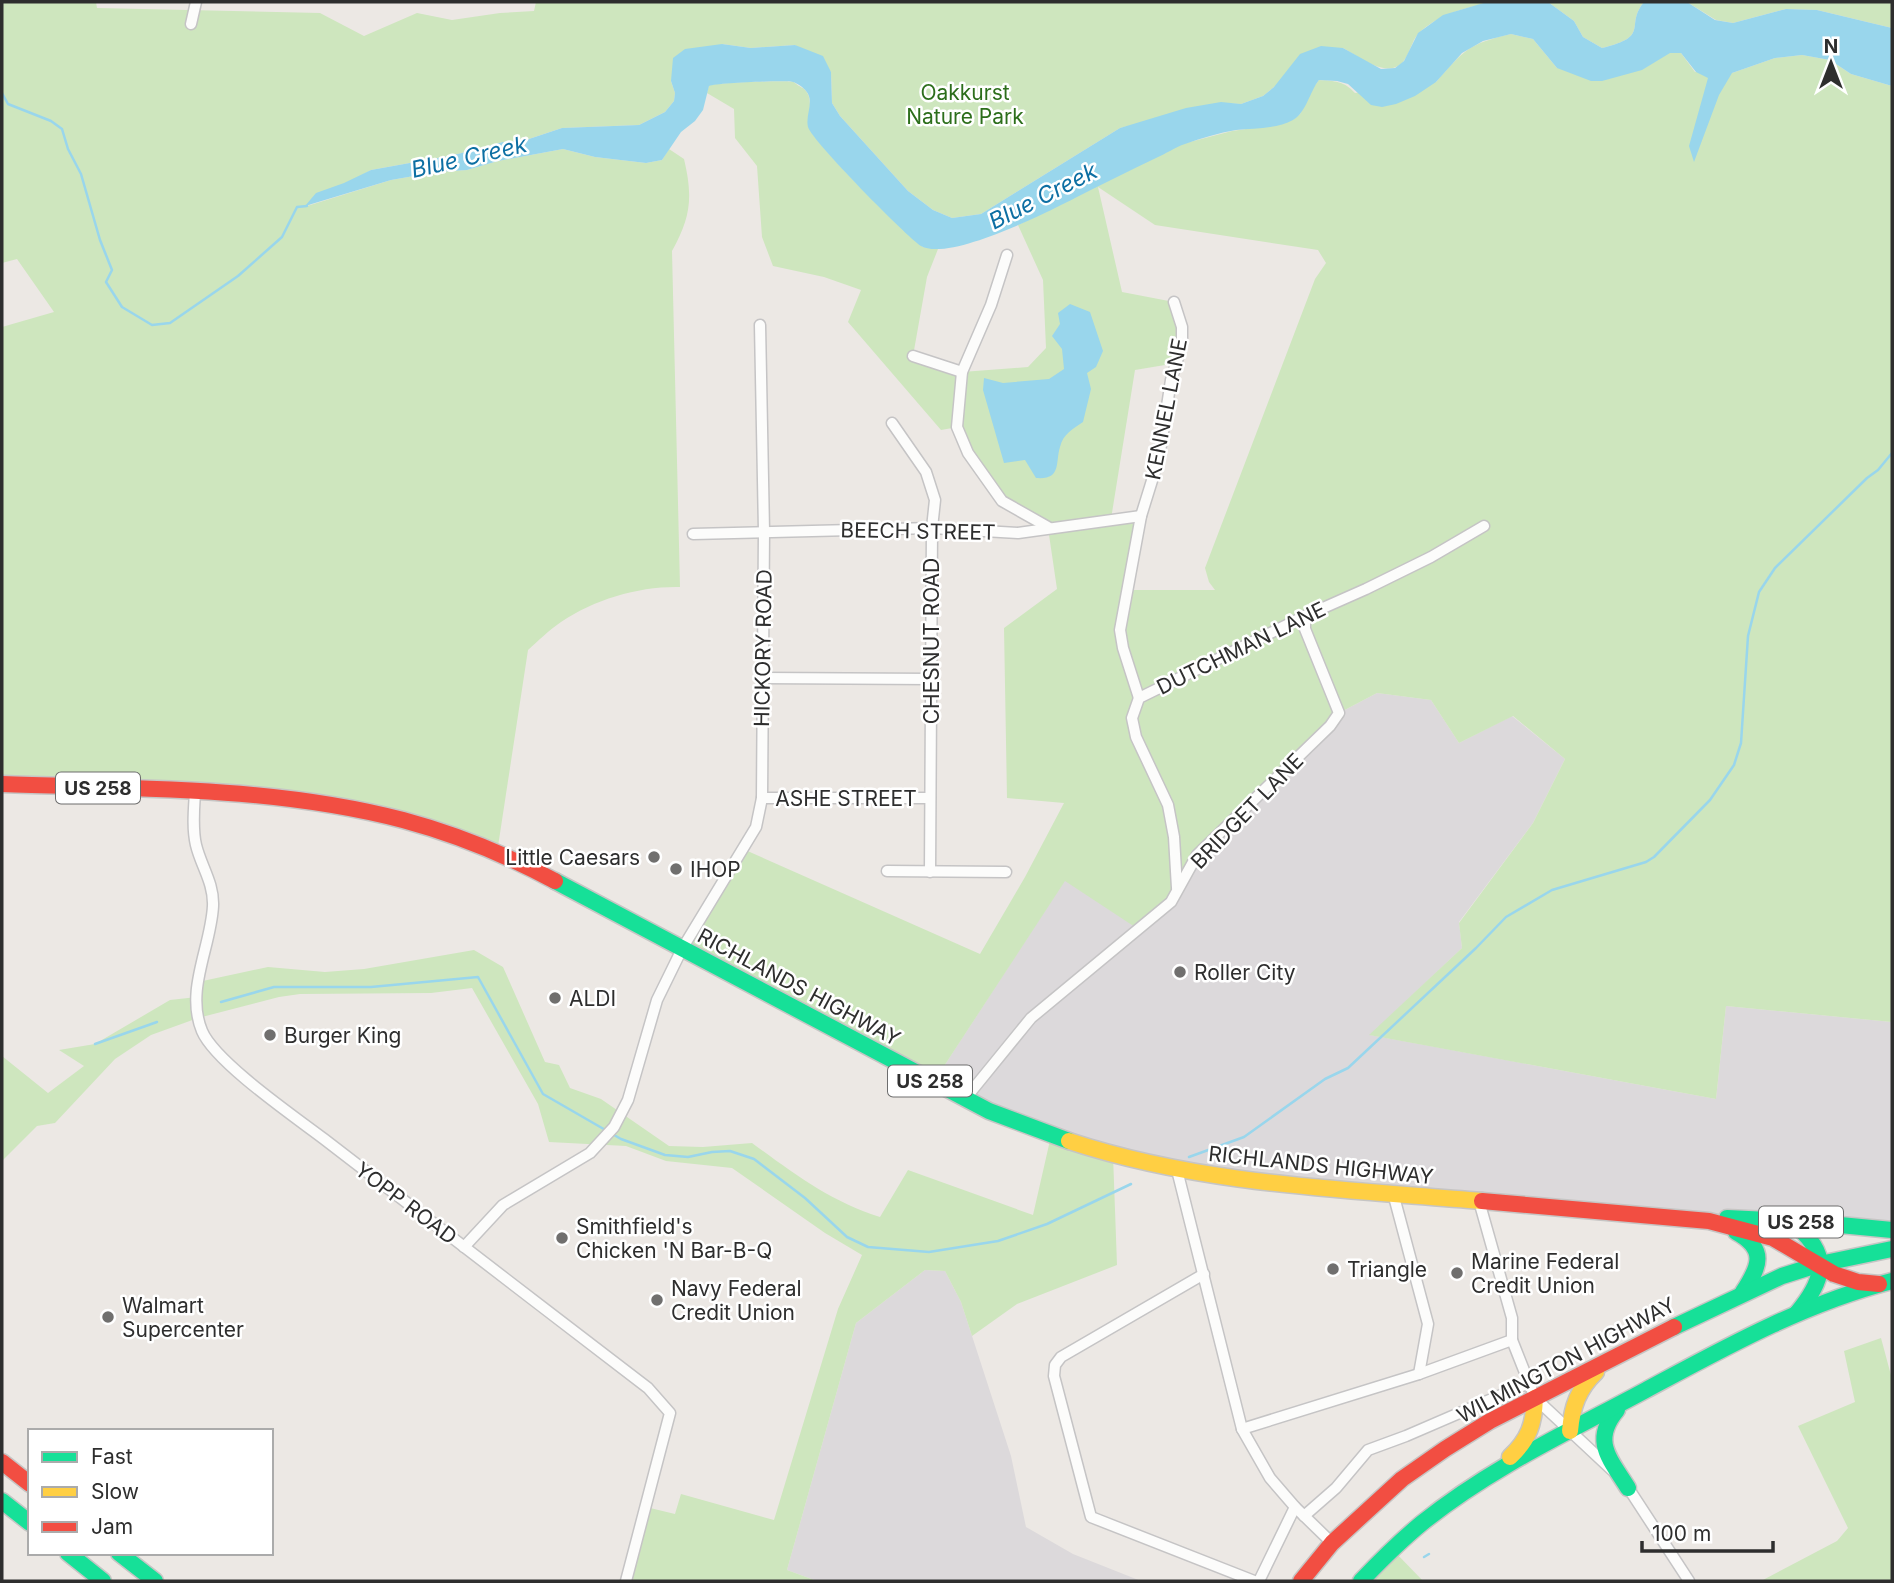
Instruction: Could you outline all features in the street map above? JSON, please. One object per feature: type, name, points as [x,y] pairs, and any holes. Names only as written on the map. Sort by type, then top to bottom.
[{"type":"main road","name":"RICHLANDS HIGHWAY","points":[[2,784],[281,797],[322,803],[439,831],[514,860],[548,877],[965,1099],[1051,1136],[1113,1156],[1177,1170],[1252,1181],[1709,1221],[1773,1238],[1834,1273],[1858,1282],[1886,1282]]},
{"type":"main road","name":"RICHLANDS HIGHWAY","points":[[1709,1221],[1732,1217],[1892,1230]]},
{"type":"main road","points":[[1709,1221],[1749,1238],[1757,1248],[1759,1262],[1756,1274],[1741,1294]]},
{"type":"main road","points":[[1792,1222],[1809,1234],[1819,1248],[1820,1264],[1818,1284],[1795,1315]]},
{"type":"main road","name":"WILMINGTON HIGHWAY","points":[[1301,1581],[1332,1543],[1412,1471],[1532,1391],[1621,1353],[1782,1276],[1820,1264],[1892,1249]]},
{"type":"main road","points":[[1362,1581],[1404,1538],[1435,1512],[1483,1480],[1699,1362],[1795,1315],[1886,1282]]},
{"type":"main road","points":[[1570,1431],[1576,1396],[1584,1382],[1621,1353]]},
{"type":"main road","points":[[1483,1480],[1523,1446],[1534,1427],[1532,1391]]},
{"type":"main road","points":[[1622,1403],[1605,1425],[1603,1439],[1608,1455],[1628,1488]]},
{"type":"main road","points":[[2,1462],[28,1482]]},
{"type":"main road","points":[[2,1501],[28,1521]]},
{"type":"main road","points":[[70,1555],[103,1581]]},
{"type":"main road","points":[[121,1555],[155,1581]]},
{"type":"street","points":[[191,24],[196,2]]},
{"type":"street","points":[[1007,255],[991,305],[962,372],[957,427],[968,453],[1002,501],[1048,527]]},
{"type":"street","name":"KENNEL LANE","points":[[1139,698],[1120,631],[1141,516],[1158,458],[1171,380],[1182,345],[1182,327],[1174,302]]},
{"type":"street","name":"HICKORY ROAD","points":[[464,1247],[503,1205],[590,1153],[614,1127],[628,1100],[657,1000],[682,949],[757,827],[762,798],[764,531],[760,326]]},
{"type":"street","points":[[913,356],[962,372]]},
{"type":"street","name":"CHESNUT ROAD","points":[[892,423],[926,472],[934,500],[930,872]]},
{"type":"street","name":"BEECH STREET","points":[[693,534],[932,528],[1018,533],[1141,516]]},
{"type":"street","name":"DUTCHMAN LANE","points":[[1177,889],[1174,837],[1168,805],[1136,737],[1132,718],[1139,698],[1431,557],[1484,526]]},
{"type":"street","name":"BRIDGET LANE","points":[[965,1099],[1031,1018],[1171,902],[1197,855],[1330,726],[1339,713],[1305,629],[1305,616]]},
{"type":"street","points":[[762,678],[932,679]]},
{"type":"street","name":"YOPP ROAD","points":[[195,792],[193,819],[196,845],[210,881],[213,905],[198,982],[198,1018],[203,1033],[214,1050],[648,1388],[670,1413],[626,1581]]},
{"type":"street","name":"ASHE STREET","points":[[762,798],[930,798]]},
{"type":"street","points":[[887,872],[1006,872]]},
{"type":"street","points":[[1177,1170],[1242,1429],[1260,1463],[1295,1507],[1332,1543]]},
{"type":"street","points":[[1393,1193],[1428,1324],[1419,1374]]},
{"type":"street","points":[[1479,1201],[1512,1318],[1512,1340],[1532,1391],[1628,1488],[1689,1581]]},
{"type":"street","points":[[1204,1274],[1061,1357],[1055,1365],[1054,1376],[1091,1517],[1256,1581],[1295,1507]]},
{"type":"street","points":[[1242,1429],[1419,1374],[1512,1340]]},
{"type":"street","points":[[1304,1516],[1336,1488],[1368,1450],[1532,1391]]},
{"type":"shaded area","points":[[1377,693],[1431,700],[1459,743],[1512,716],[1565,759],[1533,823],[1459,922],[1462,948],[1370,1035],[1716,1099],[1726,1006],[1892,1022],[1892,1230],[1143,1163],[933,1083],[1065,880],[1197,855],[1339,713]]},
{"type":"shaded area","points":[[925,1270],[945,1271],[961,1302],[1011,1456],[1026,1527],[1073,1554],[1141,1581],[817,1581],[787,1570],[856,1323]]},
{"type":"green space","name":"Oakkurst Nature Park","points":[[2,2],[96,2],[97,8],[320,13],[364,36],[417,13],[452,20],[534,11],[536,2],[1491,2],[1438,19],[1416,37],[1399,66],[1375,66],[1343,48],[1263,96],[1241,104],[1221,103],[1120,128],[981,214],[952,218],[933,210],[908,191],[840,116],[832,103],[831,72],[795,45],[751,48],[722,44],[671,81],[675,93],[674,101],[665,112],[639,125],[562,128],[523,141],[503,142],[454,155],[371,170],[307,206],[391,180],[467,170],[498,161],[563,149],[595,157],[646,163],[662,160],[669,149],[684,159],[689,185],[687,217],[672,251],[680,587],[634,592],[588,607],[561,622],[528,650],[497,853],[363,811],[2,784],[2,327],[54,312],[17,259],[2,263]]},
{"type":"green space","points":[[1548,2],[1644,2],[1632,34],[1617,44],[1602,48],[1583,37],[1574,21]]},
{"type":"green space","points":[[1687,2],[1892,2],[1892,28],[1817,10],[1786,9],[1733,23],[1716,20]]},
{"type":"green space","points":[[1511,34],[1533,39],[1557,68],[1641,70],[1670,52],[1681,53],[1695,72],[1732,73],[1775,58],[1802,55],[1830,60],[1851,74],[1892,86],[1892,1022],[1726,1006],[1716,1099],[1369,1035],[1462,948],[1459,923],[1533,823],[1565,759],[1513,716],[1459,743],[1431,700],[1377,693],[1339,713],[1197,855],[1171,902],[1138,929],[1065,881],[933,1083],[682,949],[743,849],[980,954],[1064,803],[1007,798],[1004,628],[1057,589],[1048,528],[1002,501],[958,427],[941,430],[848,322],[861,290],[824,277],[773,266],[762,237],[757,166],[735,138],[734,109],[707,93],[709,85],[788,81],[803,88],[809,98],[811,131],[827,152],[923,247],[938,249],[927,277],[913,356],[962,372],[1028,367],[1046,348],[1043,280],[1018,225],[1182,144],[1294,119],[1300,114],[1319,80],[1339,82],[1355,93],[1436,82],[1453,62],[1468,50]],"holes":[[[1098,187],[1155,225],[1318,250],[1326,263],[1315,279],[1205,568],[1209,582],[1215,590],[1128,590],[1141,516],[1111,519],[1135,370],[1177,363],[1182,327],[1174,302],[1122,292]]]},
{"type":"green space","points":[[474,950],[503,967],[545,1062],[559,1065],[570,1088],[601,1099],[669,1146],[703,1147],[752,1143],[829,1195],[880,1217],[908,1170],[1033,1215],[1051,1136],[1113,1155],[1117,1265],[1017,1304],[972,1336],[961,1302],[945,1271],[925,1270],[856,1323],[787,1570],[817,1581],[626,1581],[646,1507],[675,1514],[681,1494],[774,1520],[838,1309],[862,1255],[825,1233],[732,1168],[666,1161],[626,1146],[549,1142],[538,1104],[472,988],[431,993],[300,994],[279,997],[198,1018],[151,1035],[115,1059],[55,1123],[37,1126],[2,1161],[2,1056],[48,1093],[84,1066],[59,1050],[95,1044],[170,1000],[197,997],[198,982],[268,967],[325,972],[364,969]]},
{"type":"green space","points":[[1881,1338],[1892,1379],[1892,1581],[1761,1581],[1837,1541],[1848,1528],[1798,1426],[1855,1402],[1844,1351]]},
{"type":"green space","points":[[1392,1549],[1423,1581],[1361,1581]]},
{"type":"water","points":[[1487,2],[1548,2],[1574,21],[1583,37],[1602,48],[1617,44],[1632,34],[1644,2],[1687,2],[1715,20],[1733,23],[1786,9],[1817,10],[1892,28],[1892,86],[1851,74],[1830,60],[1802,55],[1775,58],[1732,73],[1719,95],[1694,162],[1689,146],[1708,78],[1696,72],[1681,53],[1670,53],[1642,70],[1602,81],[1591,81],[1557,68],[1533,39],[1511,34],[1483,41],[1462,53],[1436,82],[1415,96],[1396,104],[1382,107],[1371,105],[1348,84],[1319,80],[1301,112],[1287,123],[1230,131],[1181,145],[1022,224],[975,242],[935,249],[921,246],[912,239],[825,150],[808,127],[809,95],[798,84],[787,81],[709,86],[703,110],[695,121],[681,132],[662,160],[646,163],[595,157],[563,149],[498,161],[467,170],[391,180],[305,206],[316,193],[371,170],[454,155],[503,142],[523,141],[562,128],[639,125],[665,112],[674,101],[675,93],[671,81],[673,58],[685,49],[722,44],[751,48],[795,45],[823,56],[831,72],[832,103],[840,116],[908,191],[933,210],[952,218],[981,214],[1120,128],[1186,108],[1221,102],[1241,104],[1263,96],[1274,87],[1300,54],[1321,46],[1343,48],[1381,69],[1395,68],[1404,61],[1418,33],[1443,15]]},
{"type":"water","points":[[1070,304],[1090,312],[1103,351],[1096,367],[1087,373],[1091,389],[1083,422],[1063,439],[1054,473],[1044,478],[1036,478],[1025,460],[1004,463],[983,390],[984,378],[1003,383],[1049,379],[1064,369],[1062,349],[1052,336],[1060,324],[1058,313]]},
{"type":"waterway","name":"Blue Creek","points":[[2,93],[8,104],[51,121],[62,129],[68,149],[81,174],[100,240],[112,270],[106,282],[122,307],[152,325],[170,323],[238,276],[282,237],[297,207],[307,206]]},
{"type":"waterway","points":[[1189,1157],[1244,1137],[1325,1079],[1348,1068],[1506,917],[1552,890],[1646,862],[1654,857],[1710,800],[1734,765],[1741,743],[1748,636],[1759,592],[1775,568],[1878,470],[1892,453]]},
{"type":"waterway","points":[[221,1002],[274,987],[371,987],[478,977],[543,1094],[621,1139],[665,1155],[688,1157],[730,1151],[754,1159],[805,1198],[847,1237],[868,1247],[929,1252],[998,1241],[1047,1224],[1131,1184]]},
{"type":"waterway","points":[[95,1044],[157,1022]]},
{"type":"waterway","points":[[1424,1557],[1429,1554]]},
{"type":"traffic: fast","points":[[555,881],[989,1111],[1069,1141]]},
{"type":"traffic: fast","points":[[1727,1218],[1892,1230]]},
{"type":"traffic: fast","points":[[1792,1222],[1813,1244],[1820,1266],[1814,1288],[1797,1313]]},
{"type":"traffic: fast","points":[[1736,1232],[1753,1245],[1758,1259],[1743,1292]]},
{"type":"traffic: fast","points":[[1674,1327],[1782,1276],[1820,1264],[1892,1249]]},
{"type":"traffic: fast","points":[[1361,1581],[1422,1523],[1448,1503],[1531,1451],[1766,1328],[1827,1302],[1892,1281]]},
{"type":"traffic: fast","points":[[1617,1410],[1609,1421],[1604,1441],[1610,1459],[1628,1488]]},
{"type":"traffic: fast","points":[[2,1501],[28,1521]]},
{"type":"traffic: fast","points":[[70,1555],[103,1581]]},
{"type":"traffic: fast","points":[[122,1555],[155,1581]]},
{"type":"traffic: slow","points":[[1069,1141],[1119,1156],[1221,1176],[1482,1201]]},
{"type":"traffic: slow","points":[[1570,1431],[1577,1399],[1596,1372]]},
{"type":"traffic: slow","points":[[1510,1457],[1522,1444],[1529,1430],[1535,1398]]},
{"type":"traffic: jam","points":[[2,784],[204,791],[354,809],[403,820],[461,839],[518,862],[555,881]]},
{"type":"traffic: jam","points":[[1482,1201],[1709,1221],[1773,1238],[1834,1274],[1858,1282],[1879,1284]]},
{"type":"traffic: jam","points":[[1301,1581],[1332,1543],[1402,1479],[1445,1449],[1490,1421],[1674,1327]]},
{"type":"traffic: jam","points":[[2,1462],[28,1482]]},
{"type":"place","name":"Little Caesars","points":[[654,857]]},
{"type":"place","name":"IHOP","points":[[676,869]]},
{"type":"place","name":"Roller City","points":[[1180,972]]},
{"type":"place","name":"ALDI","points":[[555,998]]},
{"type":"place","name":"Burger King","points":[[270,1035]]},
{"type":"place","name":"Smithfield's Chicken 'N Bar-B-Q","points":[[562,1238]]},
{"type":"place","name":"Triangle","points":[[1333,1269]]},
{"type":"place","name":"Marine Federal Credit Union","points":[[1457,1273]]},
{"type":"place","name":"Navy Federal Credit Union","points":[[657,1300]]},
{"type":"place","name":"Walmart Supercenter","points":[[108,1317]]}]
